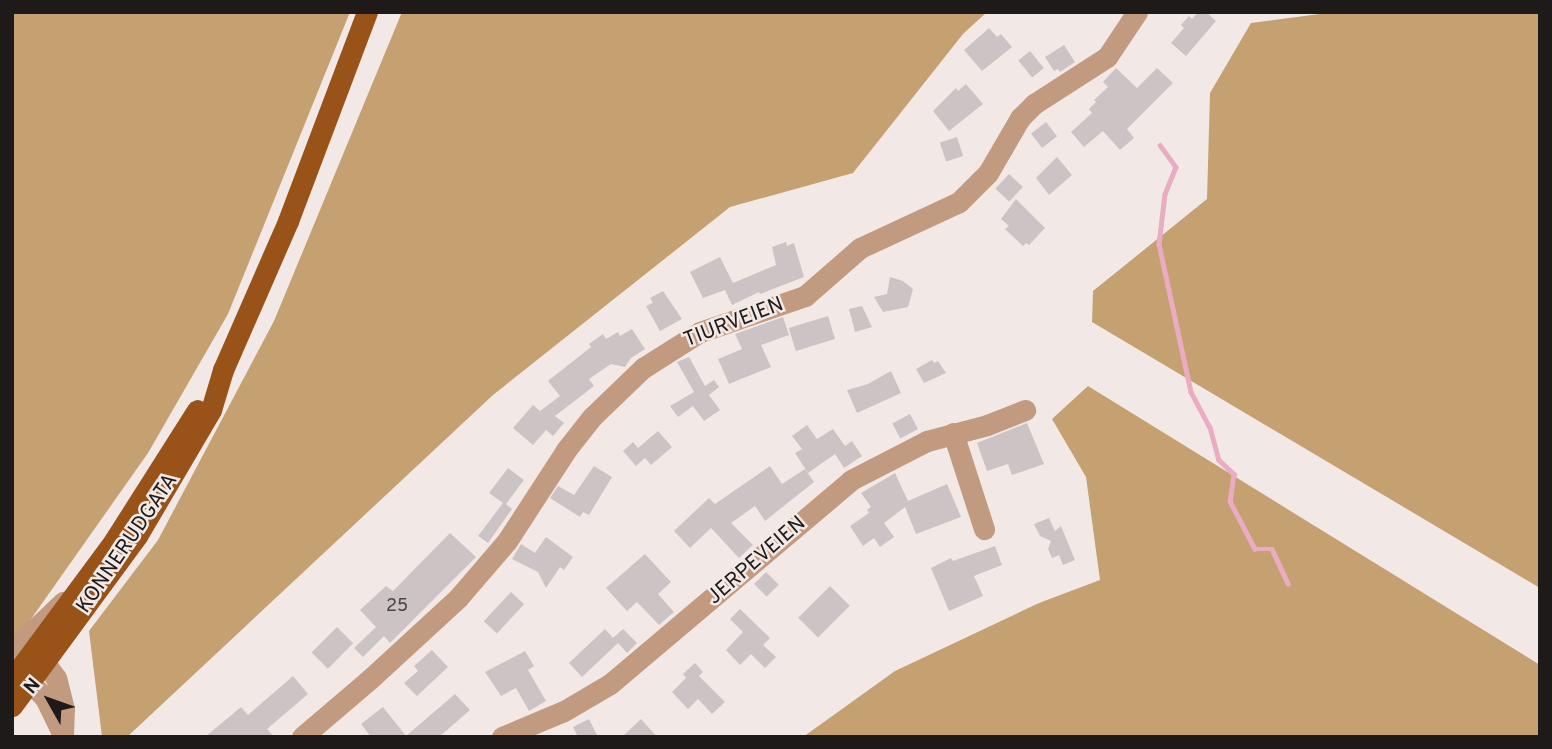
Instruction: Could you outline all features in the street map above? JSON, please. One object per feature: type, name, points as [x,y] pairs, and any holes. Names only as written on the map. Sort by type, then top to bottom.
[{"type":"main road","name":"KONNERUDGATA","points":[[28,659],[108,578],[164,494],[211,410],[223,370],[288,221],[367,12]]},
{"type":"main road","name":"KONNERUDGATA","points":[[12,706],[28,659],[144,495],[223,370]]},
{"type":"street","name":"TIURVEIEN","points":[[302,737],[458,598],[507,541],[586,425],[612,394],[643,368],[700,332],[805,296],[860,248],[959,202],[988,173],[1020,118],[1034,104],[1107,57],[1137,12]]},
{"type":"street","name":"JERPEVEIEN","points":[[502,737],[564,711],[610,684],[851,480],[905,450],[1025,410]]},
{"type":"street","points":[[953,433],[984,529]]},
{"type":"street","points":[[28,659],[56,678],[61,692],[63,736]]},
{"type":"street","points":[[21,680],[45,698],[63,736]]},
{"type":"shaded area","points":[[12,12],[350,12],[228,314],[148,453],[12,646]]},
{"type":"shaded area","points":[[402,12],[987,12],[963,34],[853,173],[730,207],[493,395],[127,737],[102,737],[89,631],[158,540],[274,321]]},
{"type":"shaded area","points":[[1335,12],[1540,12],[1540,588],[1092,322],[1093,291],[1207,199],[1210,93],[1251,23]]},
{"type":"shaded area","points":[[1088,386],[1540,665],[1540,737],[803,737],[895,671],[1039,603],[1100,580],[1086,477],[1052,419]]},
{"type":"building","points":[[1198,12],[1206,12],[1216,21],[1186,56],[1171,43],[1184,28],[1181,25],[1189,16],[1192,19]]},
{"type":"building","points":[[989,28],[997,37],[1001,34],[1012,47],[982,71],[964,50]]},
{"type":"building","points":[[1064,45],[1075,62],[1060,72],[1058,69],[1054,71],[1045,57]]},
{"type":"building","points":[[1030,51],[1044,68],[1032,78],[1018,60]]},
{"type":"building","points":[[1116,68],[1137,88],[1157,68],[1173,83],[1127,129],[1134,138],[1120,150],[1103,131],[1084,147],[1071,132],[1092,113],[1089,109],[1096,102],[1094,100],[1108,87],[1103,82]]},
{"type":"building","points":[[966,84],[983,104],[949,131],[933,111],[956,88],[958,91]]},
{"type":"building","points":[[1046,122],[1057,136],[1042,148],[1031,134]]},
{"type":"building","points":[[957,137],[963,156],[946,162],[940,143]]},
{"type":"building","points":[[1057,157],[1072,175],[1049,195],[1036,178]]},
{"type":"building","points":[[1009,174],[1023,187],[1009,202],[995,189]]},
{"type":"building","points":[[1016,199],[1045,228],[1029,245],[1026,243],[1023,246],[1005,229],[1009,226],[1001,219]]},
{"type":"building","points":[[786,242],[787,246],[794,243],[804,277],[760,294],[759,292],[732,305],[725,290],[703,298],[690,272],[720,257],[733,283],[776,265],[772,247]]},
{"type":"building","points":[[890,277],[903,281],[913,289],[908,307],[883,312],[874,297],[887,294]]},
{"type":"building","points":[[663,291],[682,319],[660,331],[646,306],[653,303],[650,298]]},
{"type":"building","points":[[862,306],[872,327],[855,332],[849,309]]},
{"type":"building","points":[[828,316],[835,339],[796,351],[789,328]]},
{"type":"building","points":[[783,317],[789,335],[761,345],[771,367],[729,384],[718,359],[742,349],[735,334]]},
{"type":"building","points":[[632,329],[645,349],[631,358],[625,367],[611,364],[589,379],[594,386],[555,416],[564,423],[553,436],[546,430],[533,445],[513,428],[533,405],[540,411],[560,396],[548,381],[591,347],[589,344],[603,334],[606,339],[618,332],[620,336]]},
{"type":"building","points":[[689,357],[705,386],[714,380],[719,387],[709,395],[720,410],[704,421],[693,406],[678,417],[670,406],[694,392],[677,362]]},
{"type":"building","points":[[932,360],[934,363],[938,361],[946,373],[924,383],[916,369]]},
{"type":"building","points":[[891,371],[901,393],[857,413],[847,390],[868,384]]},
{"type":"building","points":[[910,414],[918,429],[900,438],[892,423]]},
{"type":"building","points":[[1027,423],[1044,464],[1012,475],[1008,464],[987,471],[977,443]]},
{"type":"building","points":[[807,425],[817,439],[833,429],[845,446],[852,441],[862,456],[844,468],[835,454],[808,473],[795,453],[802,449],[792,436]]},
{"type":"building","points":[[658,431],[672,447],[651,465],[645,458],[636,466],[623,451],[633,442],[638,448]]},
{"type":"building","points":[[594,466],[612,477],[589,515],[583,512],[580,517],[550,498],[558,486],[574,495]]},
{"type":"building","points":[[770,466],[782,484],[805,469],[814,482],[765,521],[755,506],[731,523],[753,545],[739,558],[711,528],[690,548],[674,531],[709,498],[715,504]]},
{"type":"building","points":[[508,468],[524,480],[506,504],[512,509],[488,543],[478,536],[503,503],[489,493]]},
{"type":"building","points":[[895,473],[908,501],[947,484],[961,517],[916,534],[905,507],[884,523],[894,537],[880,547],[874,538],[863,546],[850,526],[869,513],[867,510],[871,507],[861,493]]},
{"type":"building","points":[[1049,518],[1055,531],[1061,526],[1075,560],[1063,565],[1059,555],[1052,558],[1048,549],[1051,541],[1040,536],[1034,524]]},
{"type":"building","points":[[450,533],[476,557],[390,643],[384,636],[363,657],[354,648],[376,627],[360,610],[386,586],[393,591]]},
{"type":"building","points":[[546,537],[573,557],[564,570],[560,567],[546,588],[538,572],[512,559],[521,544],[535,553]]},
{"type":"building","points":[[995,546],[1002,565],[974,576],[983,596],[949,611],[931,568],[951,558],[953,561]]},
{"type":"building","points":[[645,554],[671,582],[658,594],[674,612],[659,625],[637,602],[627,611],[606,588]]},
{"type":"building","points":[[766,572],[779,585],[767,597],[754,584]]},
{"type":"building","points":[[830,586],[850,606],[818,638],[798,618]]},
{"type":"building","points":[[511,592],[524,604],[497,634],[484,621]]},
{"type":"building","points":[[740,609],[770,638],[763,645],[776,657],[765,668],[751,654],[740,665],[726,650],[743,632],[730,619]]},
{"type":"building","points":[[337,627],[353,643],[328,669],[312,652]]},
{"type":"building","points":[[605,629],[613,638],[623,629],[637,643],[627,653],[618,643],[582,677],[569,663]]},
{"type":"building","points":[[432,650],[448,667],[417,696],[404,683],[418,671],[414,666]]},
{"type":"building","points":[[525,651],[534,666],[528,670],[546,701],[529,711],[516,688],[501,696],[485,672]]},
{"type":"building","points":[[695,663],[703,672],[699,676],[725,702],[712,714],[698,699],[688,709],[672,692],[686,678],[683,674]]},
{"type":"building","points":[[293,676],[308,694],[267,729],[274,737],[205,737],[241,707],[248,715]]},
{"type":"building","points":[[455,694],[470,710],[439,737],[371,737],[361,724],[383,707],[406,736]]},
{"type":"building","points":[[589,719],[598,737],[578,737],[573,727]]},
{"type":"building","points":[[641,719],[657,737],[622,737]]},
{"type":"waterway","points":[[1160,145],[1176,167],[1165,194],[1159,244],[1191,392],[1210,427],[1219,460],[1234,474],[1230,501],[1255,549],[1272,549],[1288,584]]}]
